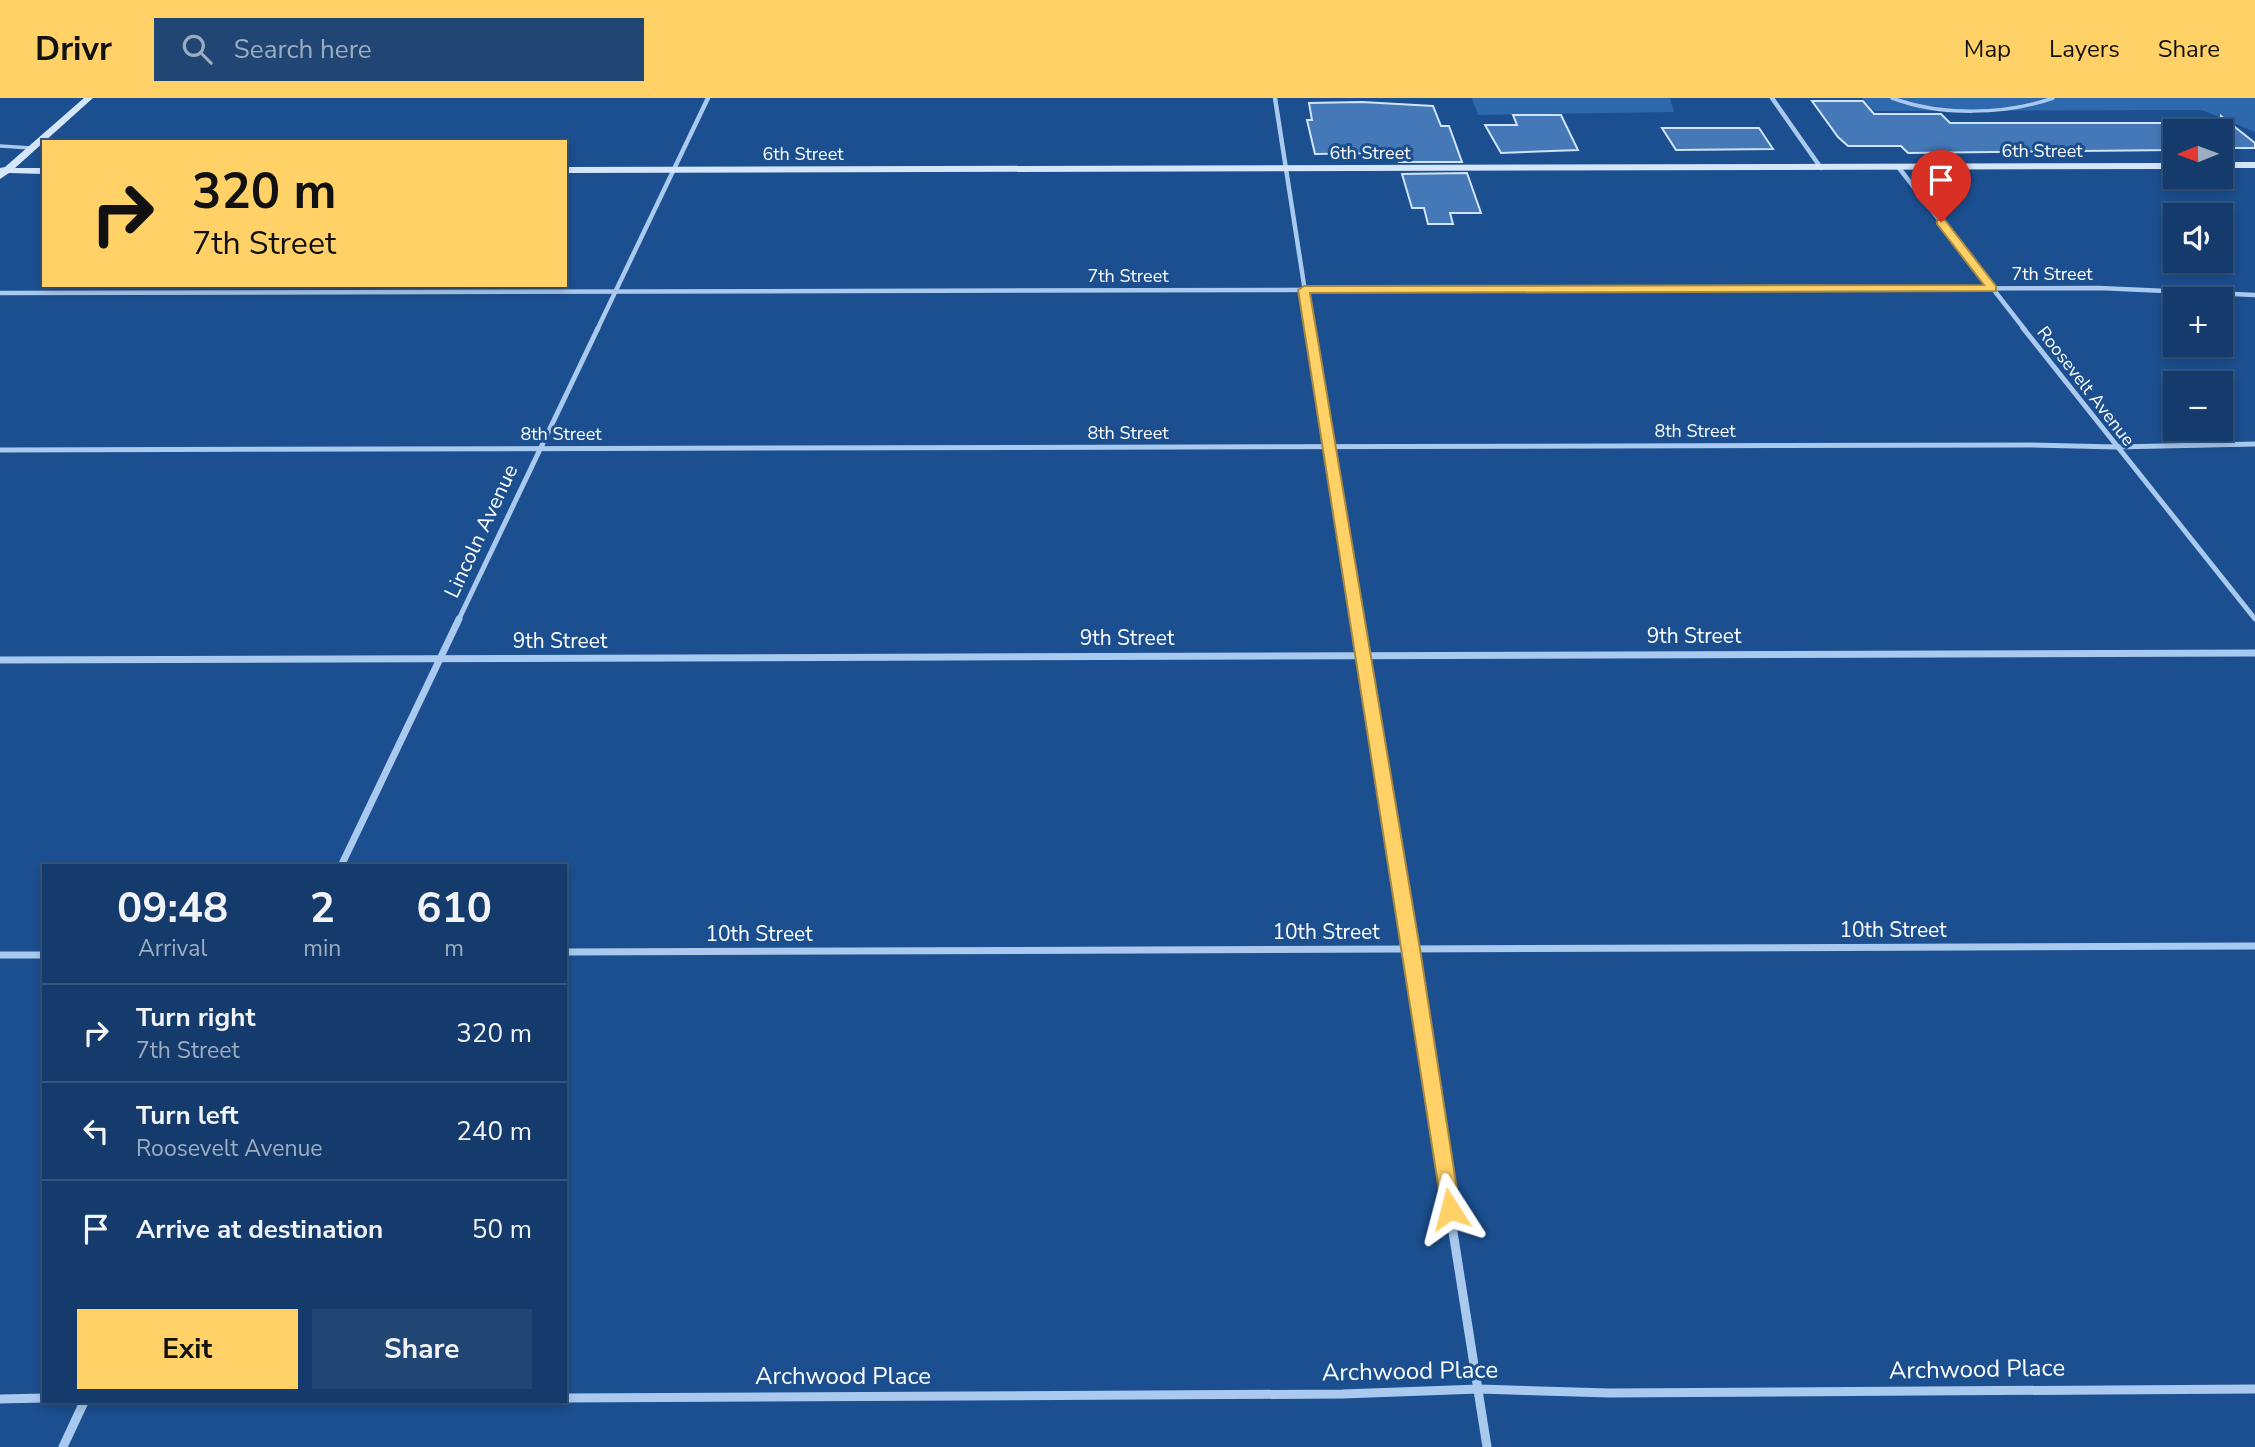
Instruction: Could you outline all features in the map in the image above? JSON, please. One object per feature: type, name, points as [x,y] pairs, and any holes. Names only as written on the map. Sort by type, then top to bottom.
[{"type":"street","points":[[2,172],[89,98]]},
{"type":"street","name":"Lincoln Avenue","points":[[342,864],[708,98]]},
{"type":"street","points":[[1275,98],[1411,949],[1487,1447]]},
{"type":"street","points":[[1772,98],[1821,168]]},
{"type":"street","points":[[2233,166],[2255,165]]},
{"type":"street","name":"6th Street","points":[[567,170],[2163,166]]},
{"type":"street","name":"Roosevelt Avenue","points":[[1899,168],[2116,447],[2255,619]]},
{"type":"street","points":[[2,172],[42,171]]},
{"type":"street","name":"7th Street","points":[[0,293],[2099,288],[2255,295]]},
{"type":"street","name":"8th Street","points":[[0,450],[2030,445],[2116,447],[2255,444]]},
{"type":"street","name":"9th Street","points":[[0,660],[2255,653]]},
{"type":"street","name":"10th Street","points":[[567,952],[2255,946]]},
{"type":"street","points":[[0,955],[42,954]]},
{"type":"street","name":"Archwood Place","points":[[567,1398],[1343,1394],[1479,1389],[1623,1393],[1816,1393],[2255,1389]]},
{"type":"street","points":[[0,1399],[42,1398]]},
{"type":"street","points":[[62,1447],[84,1403]]},
{"type":"lane","points":[[1892,98],[1919,107],[1941,109],[2036,104],[2053,98]]},
{"type":"lane","points":[[0,146],[33,148]]},
{"type":"shaded area","points":[[1472,98],[1670,98],[1674,112],[1478,115]]},
{"type":"shaded area","points":[[1862,98],[2255,98],[2255,132],[2233,123],[2233,119],[2224,119],[2202,110],[1874,111]]},
{"type":"building","points":[[1812,101],[1863,101],[1874,114],[1941,114],[1950,123],[2163,123],[2163,150],[1908,153],[1901,146],[1848,146],[1838,137]]},
{"type":"building","points":[[1362,102],[1433,106],[1441,126],[1449,126],[1462,162],[1399,162],[1396,153],[1315,154],[1307,120],[1312,120],[1309,103]]},
{"type":"building","points":[[1513,115],[1561,115],[1578,150],[1501,153],[1485,125],[1517,125]]},
{"type":"building","points":[[2233,126],[2255,143],[2255,148],[2233,148]]},
{"type":"building","points":[[1662,128],[1759,128],[1773,149],[1676,150]]},
{"type":"building","points":[[1467,173],[1481,213],[1450,213],[1453,224],[1428,224],[1424,208],[1412,208],[1402,174]]},
{"type":"route","points":[[1450,1209],[1411,949],[1304,290],[1992,288],[1941,222]]}]
